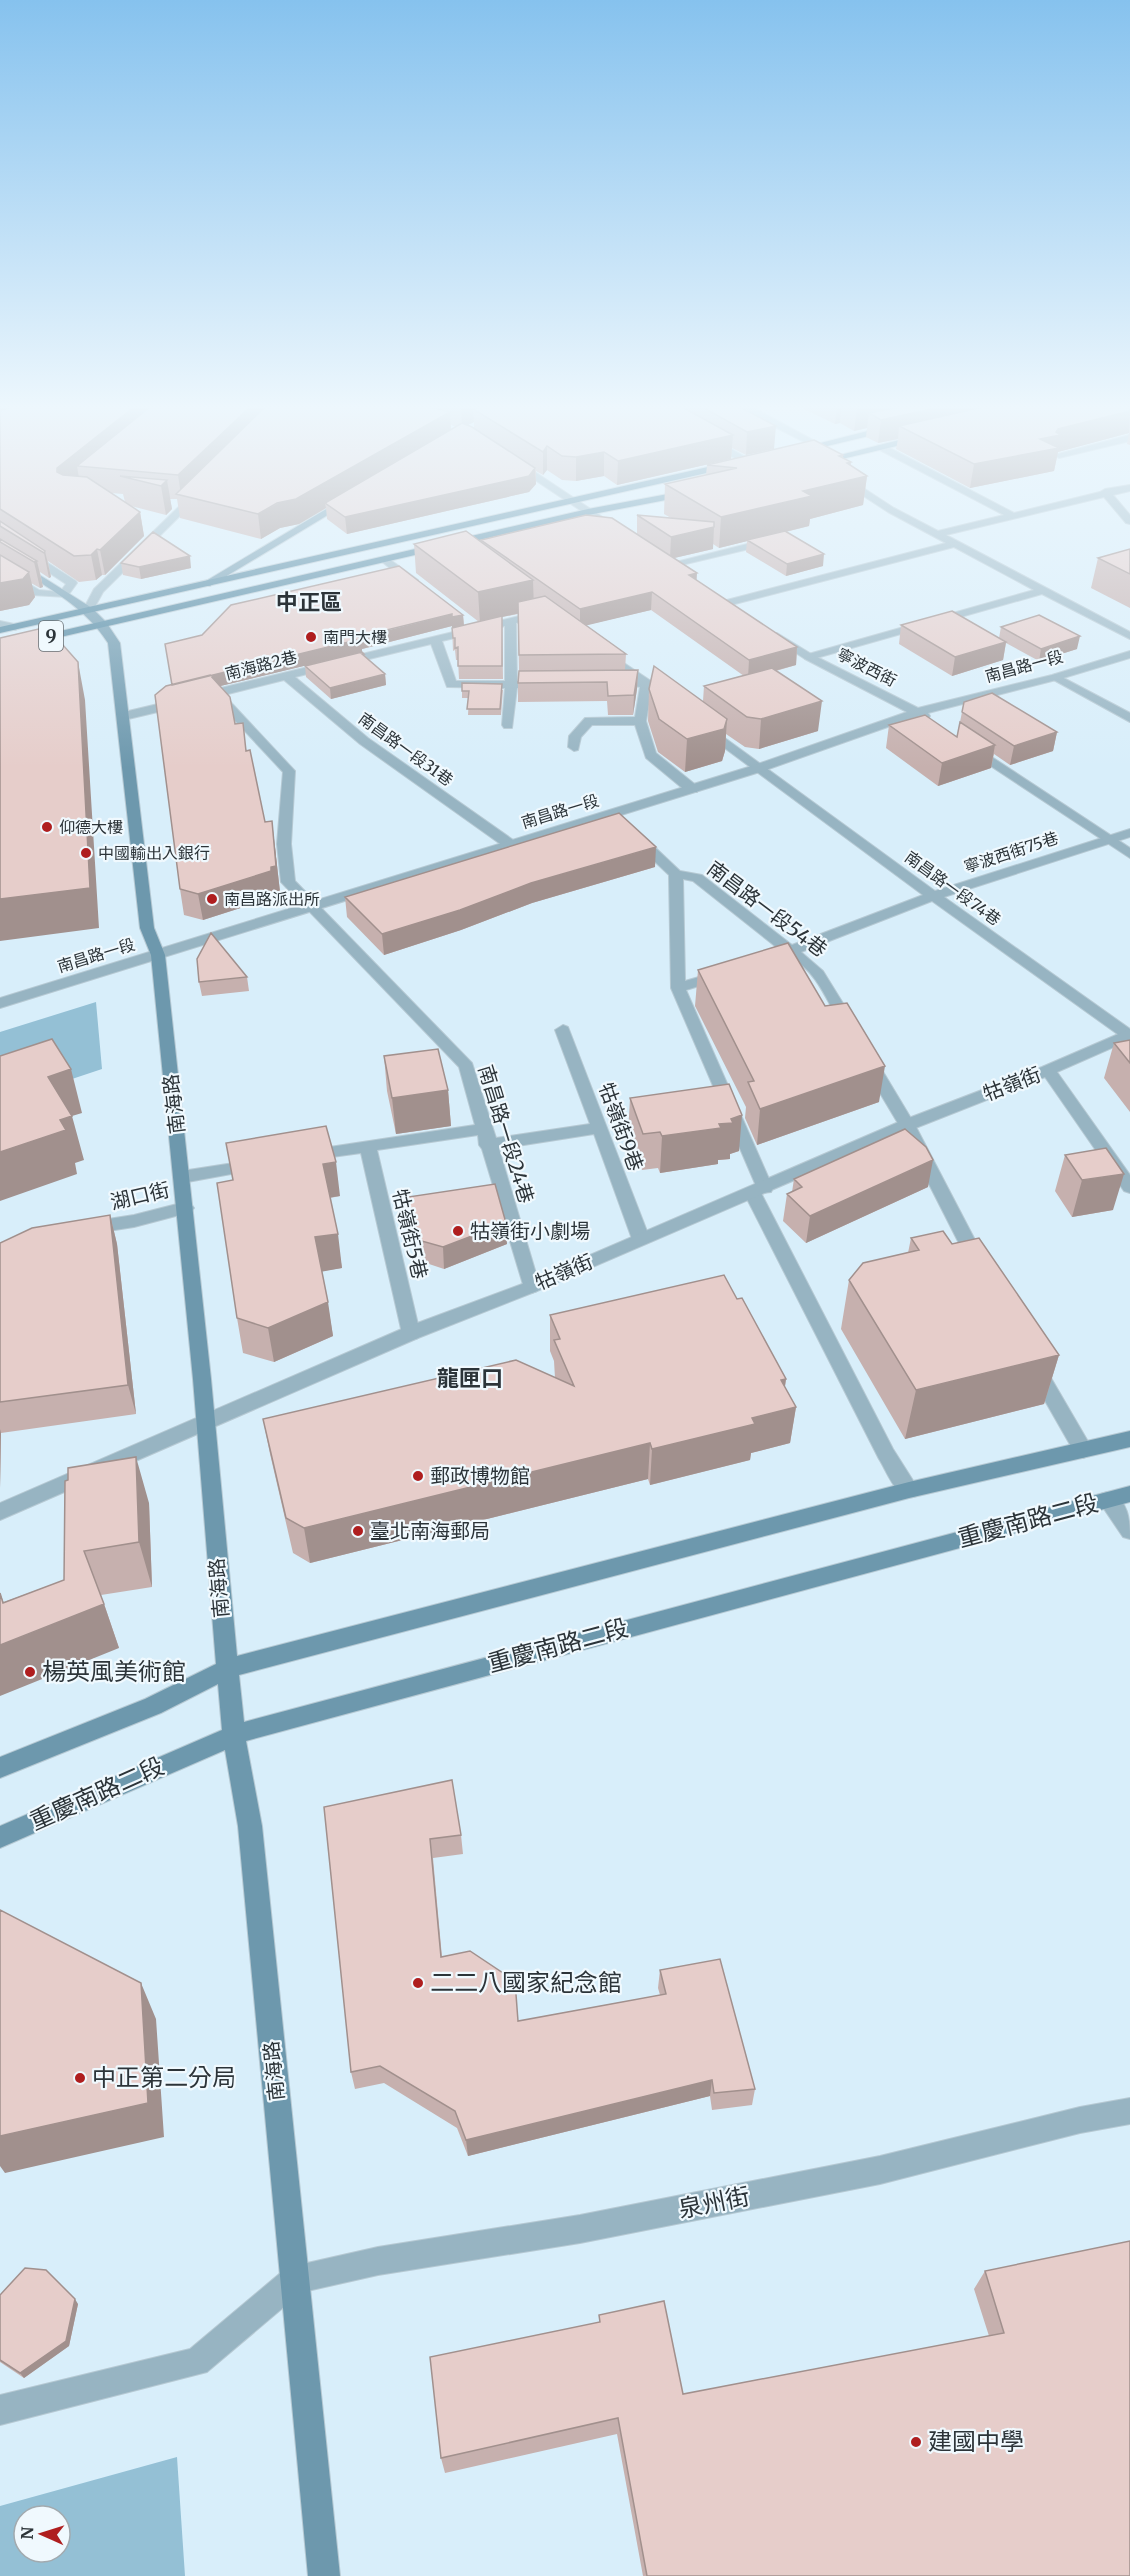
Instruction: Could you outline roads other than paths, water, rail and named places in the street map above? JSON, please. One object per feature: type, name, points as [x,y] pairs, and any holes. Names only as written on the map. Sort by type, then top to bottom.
[{"type":"main road","name":"9","points":[[0,630],[456,527]]},
{"type":"main road","name":"9","points":[[0,648],[385,559],[458,546],[530,527]]},
{"type":"street","points":[[88,610],[98,591],[164,527]]},
{"type":"street","points":[[206,584],[303,527]]},
{"type":"street","points":[[612,527],[621,533]]},
{"type":"street","points":[[925,527],[1041,591],[1130,636]]},
{"type":"street","points":[[938,534],[966,527]]},
{"type":"street","points":[[0,535],[72,583],[63,595],[36,593],[0,568]]},
{"type":"street","points":[[669,565],[779,539]]},
{"type":"street","points":[[727,603],[955,544]]},
{"type":"street","name":"南海路","points":[[0,553],[88,610],[102,624],[114,642],[147,928],[158,955],[183,1177],[222,1620],[234,1735],[250,1827],[324,2576]]},
{"type":"street","points":[[385,559],[426,590]]},
{"type":"street","points":[[809,657],[1041,591]]},
{"type":"street","name":"南海路2巷","points":[[124,716],[435,638],[473,626],[510,621],[548,612]]},
{"type":"street","points":[[508,725],[510,621]]},
{"type":"street","points":[[0,624],[15,627]]},
{"type":"street","name":"寧波西街","points":[[764,628],[809,657],[918,712],[933,722]]},
{"type":"street","points":[[435,638],[451,685],[556,684]]},
{"type":"street","points":[[593,644],[675,705]]},
{"type":"street","name":"南昌路一段","points":[[0,1004],[759,768],[918,712],[1056,677],[1130,654]]},
{"type":"street","name":"南昌路一段31巷","points":[[286,676],[364,741],[511,845]]},
{"type":"street","points":[[1056,677],[1130,718]]},
{"type":"street","points":[[624,684],[647,683]]},
{"type":"street","points":[[647,683],[640,721],[650,755],[692,789]]},
{"type":"street","name":"南昌路一段24巷","points":[[216,693],[289,771],[284,844],[288,882],[466,1066],[531,1287]]},
{"type":"street","name":"南昌路一段74巷","points":[[694,719],[933,896],[1129,1034]]},
{"type":"street","points":[[574,747],[575,736],[589,720],[640,721]]},
{"type":"street","points":[[959,739],[1130,854]]},
{"type":"street","name":"南昌路一段54巷","points":[[611,814],[676,874],[697,878],[803,959],[820,976],[907,1125],[986,1280]]},
{"type":"street","name":"寧波西街75巷","points":[[770,958],[933,896],[1130,833]]},
{"type":"street","points":[[676,874],[678,988],[759,1191],[886,1454],[909,1490]]},
{"type":"street","points":[[678,988],[730,972]]},
{"type":"street","name":"牯嶺街9巷","points":[[563,1030],[641,1239]]},
{"type":"street","name":"牯嶺街","points":[[0,1512],[411,1333],[531,1287],[759,1191],[907,1125],[1048,1070],[1129,1034]]},
{"type":"street","points":[[1048,1070],[1130,1187]]},
{"type":"street","points":[[488,1145],[599,1128]]},
{"type":"street","points":[[294,1158],[483,1129]]},
{"type":"street","name":"牯嶺街5巷","points":[[368,1145],[411,1333]]},
{"type":"street","points":[[183,1177],[273,1162]]},
{"type":"street","name":"湖口街","points":[[68,1232],[134,1221],[185,1208]]},
{"type":"street","points":[[1026,1351],[1083,1450]]},
{"type":"street","points":[[0,1768],[153,1706],[228,1668],[909,1490],[1130,1439]]},
{"type":"street","name":"重慶南路二段","points":[[0,1837],[234,1735],[292,1717],[1130,1494]]},
{"type":"street","points":[[1108,1500],[1130,1531]]},
{"type":"street","name":"泉州街","points":[[294,2280],[378,2261],[580,2229],[880,2170],[1080,2120],[1130,2111]]},
{"type":"street","points":[[0,2410],[197,2362],[294,2280]]},
{"type":"place","name":"南門大樓","points":[[311,637]]},
{"type":"place","name":"仰德大樓","points":[[47,827]]},
{"type":"place","name":"中國輸出入銀行","points":[[86,853]]},
{"type":"place","name":"南昌路派出所","points":[[212,899]]},
{"type":"place","name":"牯嶺街小劇場","points":[[458,1231]]},
{"type":"place","name":"郵政博物館","points":[[418,1476]]},
{"type":"place","name":"臺北南海郵局","points":[[358,1531]]},
{"type":"place","name":"楊英風美術館","points":[[30,1672]]},
{"type":"place","name":"二二八國家紀念館","points":[[418,1983]]},
{"type":"place","name":"中正第二分局","points":[[80,2078]]},
{"type":"place","name":"建國中學","points":[[916,2442]]},
{"type":"district","name":"中正區","points":[[309,602]]},
{"type":"district","name":"龍匣口","points":[[470,1378]]}]
